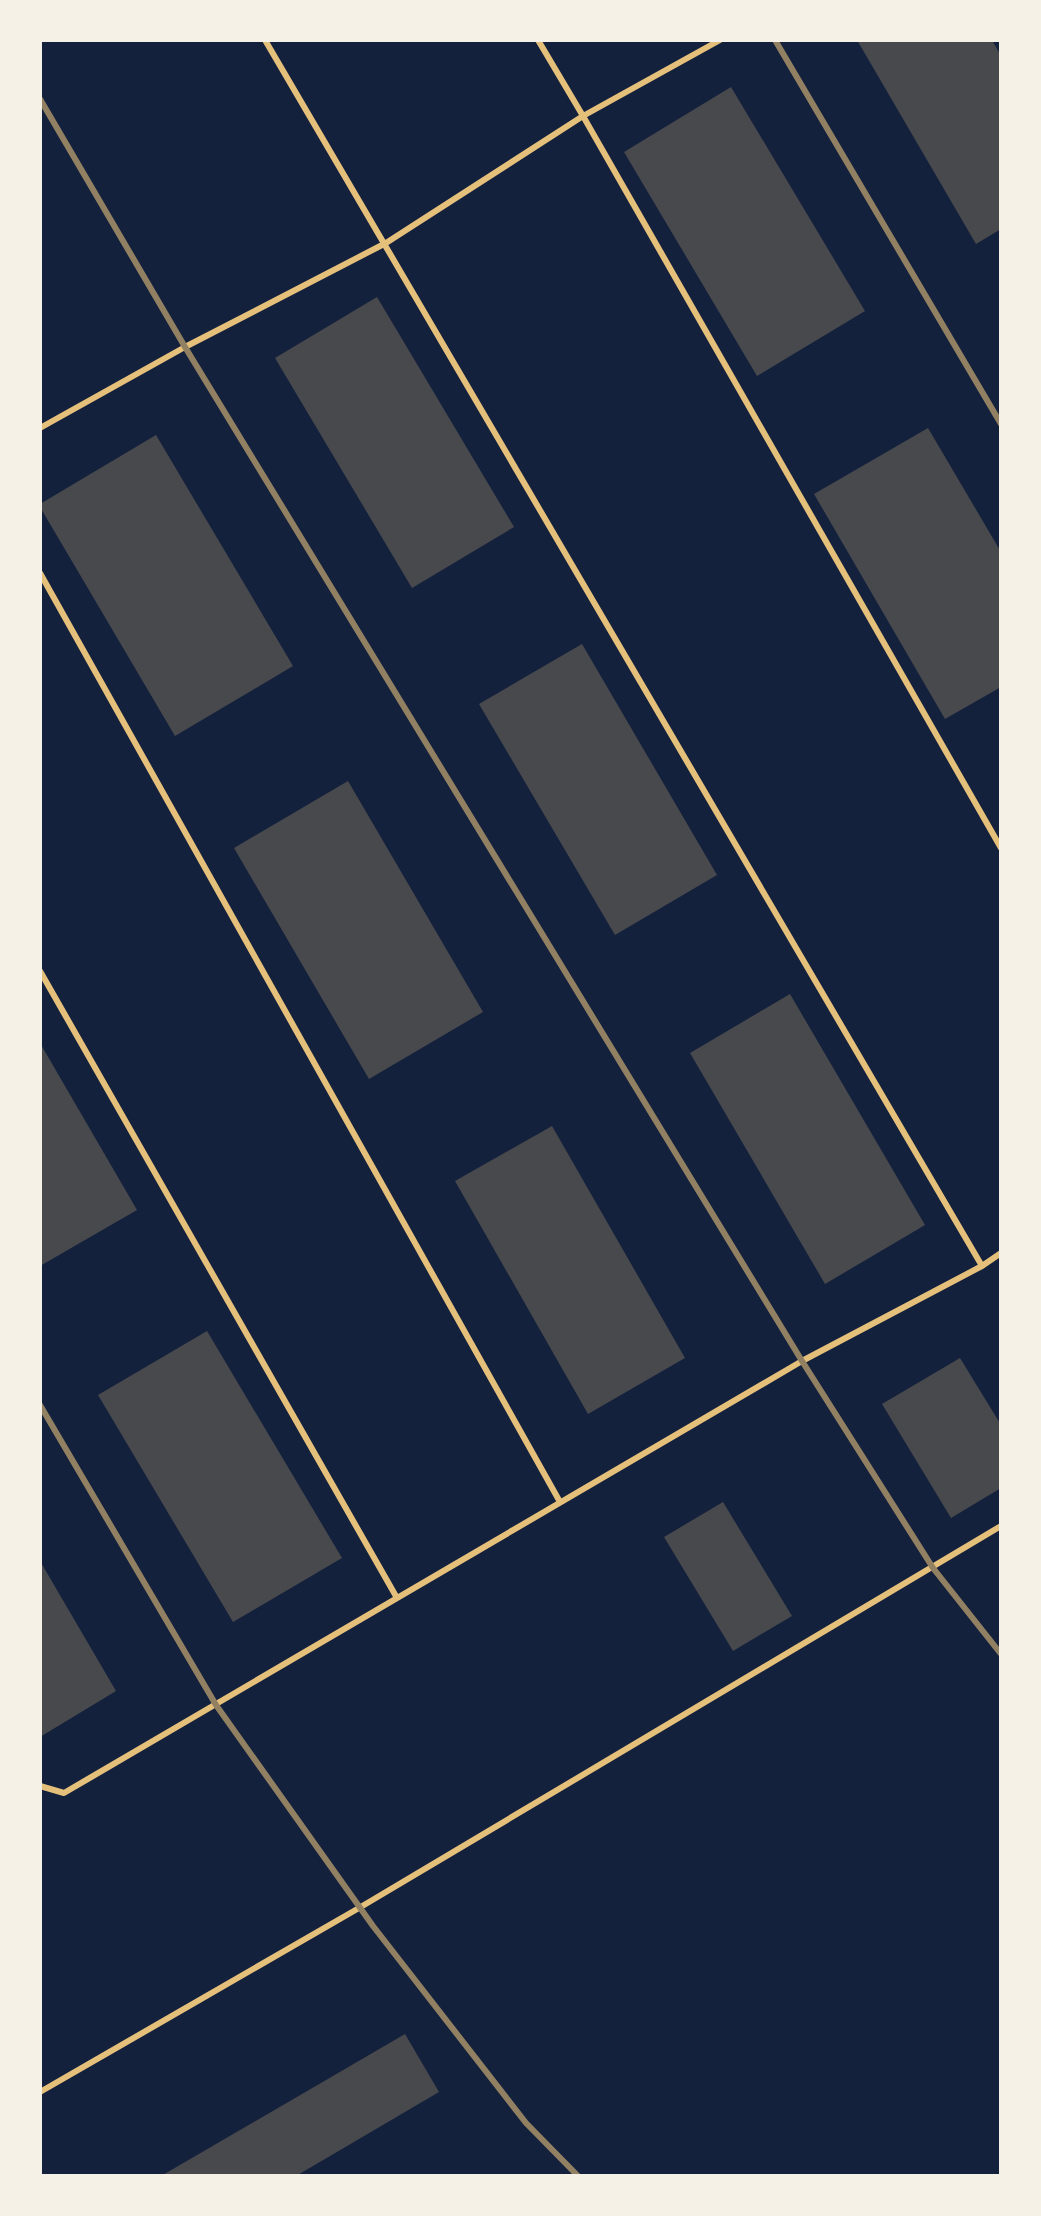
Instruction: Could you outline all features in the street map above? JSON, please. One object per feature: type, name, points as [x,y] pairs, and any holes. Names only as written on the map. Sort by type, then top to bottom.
[{"type":"lane","points":[[265,40],[982,1266]]},
{"type":"lane","points":[[538,40],[1001,848]]},
{"type":"lane","points":[[40,428],[185,347],[386,243],[583,116],[720,40]]},
{"type":"lane","points":[[40,573],[560,1502]]},
{"type":"lane","points":[[40,971],[397,1598]]},
{"type":"lane","points":[[40,1786],[64,1793],[802,1361],[1001,1253]]},
{"type":"lane","points":[[40,2092],[386,1892],[1001,1526]]},
{"type":"building","points":[[857,40],[992,40],[1001,56],[1001,229],[976,244]]},
{"type":"building","points":[[731,87],[865,311],[757,376],[624,152]]},
{"type":"building","points":[[377,297],[514,527],[412,588],[275,358]]},
{"type":"building","points":[[928,428],[1001,552],[1001,687],[945,719],[814,494]]},
{"type":"building","points":[[156,435],[293,666],[175,736],[40,507],[40,504]]},
{"type":"building","points":[[582,644],[717,875],[615,935],[479,704]]},
{"type":"building","points":[[348,781],[483,1012],[369,1079],[234,848]]},
{"type":"building","points":[[790,994],[925,1225],[825,1284],[690,1053]]},
{"type":"building","points":[[40,1043],[137,1210],[40,1266]]},
{"type":"building","points":[[552,1126],[685,1358],[588,1414],[455,1181]]},
{"type":"building","points":[[207,1331],[342,1558],[233,1622],[98,1395]]},
{"type":"building","points":[[960,1358],[1001,1425],[1001,1488],[951,1518],[882,1404]]},
{"type":"building","points":[[723,1502],[792,1616],[733,1651],[664,1537]]},
{"type":"building","points":[[40,1561],[116,1691],[40,1737]]},
{"type":"building","points":[[405,2034],[439,2092],[296,2176],[161,2176]]},
{"type":"railway","points":[[775,40],[1001,424]]},
{"type":"railway","points":[[40,99],[185,347],[802,1361],[933,1568],[1001,1654]]},
{"type":"railway","points":[[40,1405],[216,1705],[373,1926],[526,2123],[578,2176]]}]
